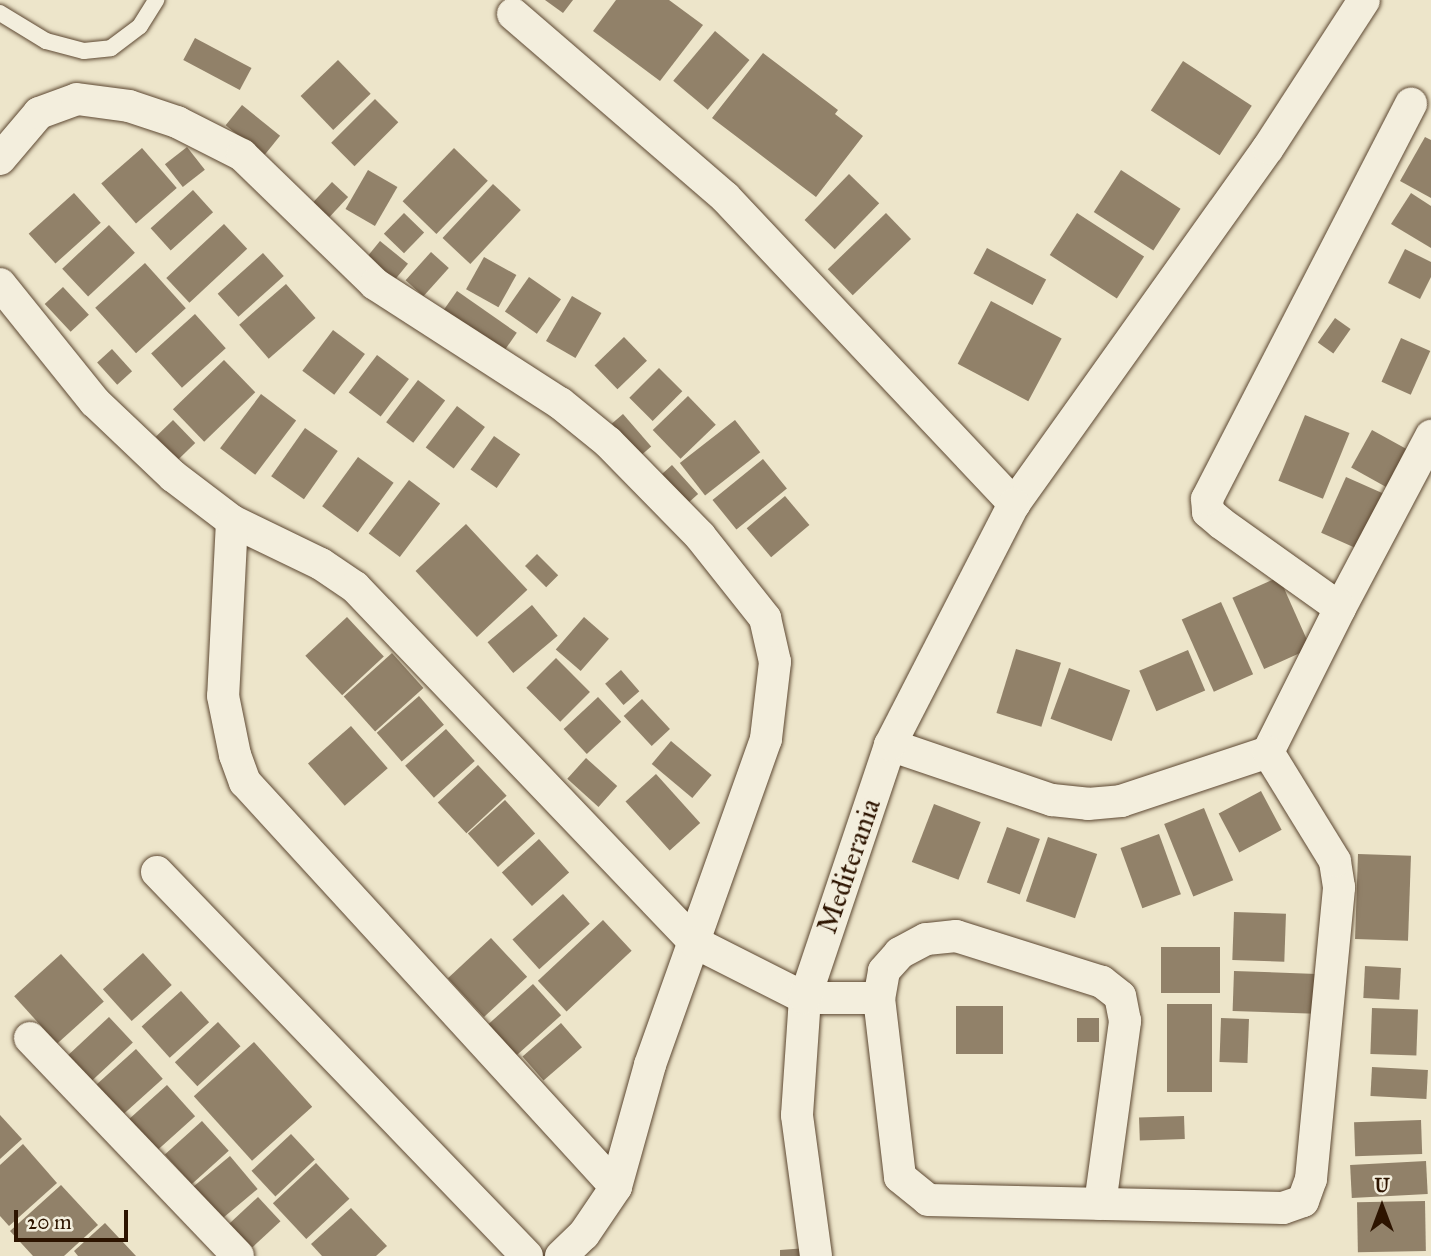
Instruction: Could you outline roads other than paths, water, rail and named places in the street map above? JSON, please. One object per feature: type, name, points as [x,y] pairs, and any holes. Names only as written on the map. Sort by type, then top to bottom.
[{"type":"street","name":"Mediterania","points":[[816,1256],[797,1115],[805,998],[890,745],[1014,504],[1268,148],[1364,0]]},
{"type":"street","points":[[513,14],[725,197],[1014,504]]},
{"type":"street","points":[[0,159],[39,113],[77,99],[141,110],[242,155],[375,284],[559,403],[608,442],[700,536],[765,618],[775,662],[766,739],[650,1065],[616,1187],[584,1234],[561,1256]]},
{"type":"street","points":[[1340,608],[1221,523],[1208,512],[1207,499],[1410,103]]},
{"type":"street","points":[[0,284],[94,402],[173,476],[232,521],[321,564],[355,587],[694,942],[805,998],[879,998]]},
{"type":"street","points":[[890,745],[1052,800],[1088,804],[1121,801],[1268,752],[1431,436]]},
{"type":"street","points":[[232,521],[223,696],[235,754],[246,782],[616,1187]]},
{"type":"street","points":[[1100,1204],[1125,1021],[1120,996],[1102,982],[956,936],[926,939],[900,953],[884,971],[879,998],[900,1177],[910,1189],[928,1200],[1100,1204],[1283,1208],[1303,1201],[1311,1179],[1339,887],[1335,861],[1268,752]]},
{"type":"street","points":[[157,872],[527,1256]]},
{"type":"street","points":[[30,1038],[238,1256]]},
{"type":"lane","points":[[0,13],[46,41],[84,51],[111,48],[140,26],[156,0]]}]
